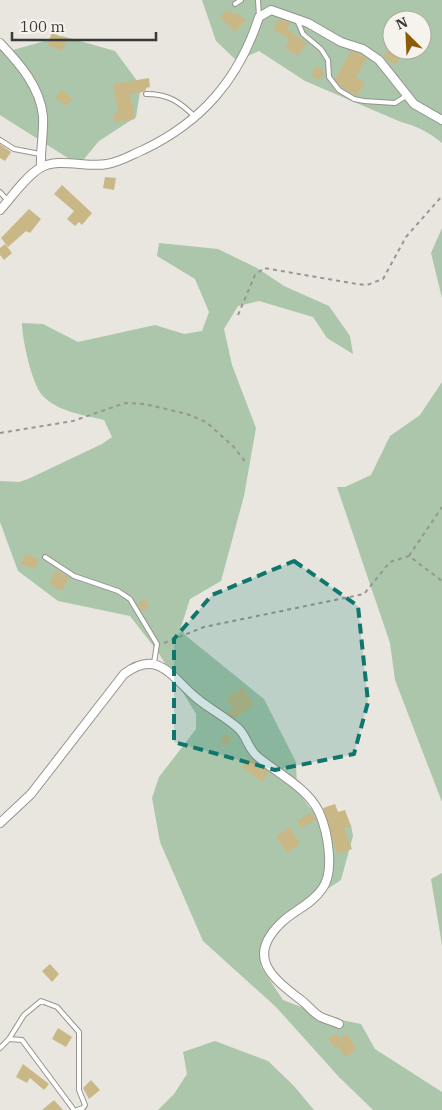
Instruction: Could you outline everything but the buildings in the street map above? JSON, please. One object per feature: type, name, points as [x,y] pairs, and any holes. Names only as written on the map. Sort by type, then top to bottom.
[{"type":"street","points":[[0,210],[41,168],[55,164],[98,165],[119,161],[165,140],[184,128],[202,112],[238,65],[250,44],[259,17],[271,10],[308,23],[341,42],[363,49],[383,65],[414,104],[442,120]]},
{"type":"street","points":[[0,43],[25,72],[40,100],[43,118],[40,154],[41,168]]},
{"type":"street","points":[[0,823],[31,794],[124,674],[137,665],[154,663],[164,669],[196,698],[239,729],[256,755],[306,794],[319,813],[330,862],[328,875],[323,888],[316,896],[282,922],[270,934],[264,944],[264,958],[268,970],[276,981],[310,1006],[319,1017],[339,1024]]},
{"type":"lane","points":[[235,4],[241,0]]},
{"type":"lane","points":[[258,0],[259,17]]},
{"type":"lane","points":[[297,20],[303,34],[321,49],[328,60],[329,78],[339,90],[354,99],[364,101],[395,103],[406,96]]},
{"type":"lane","points":[[146,94],[168,96],[180,102],[195,117]]},
{"type":"lane","points":[[0,140],[14,149],[40,154]]},
{"type":"lane","points":[[0,192],[8,201]]},
{"type":"lane","points":[[45,557],[74,576],[118,590],[130,599],[138,609],[157,645],[154,663]]},
{"type":"lane","points":[[0,1048],[9,1039],[24,1015],[41,1001],[57,1008],[75,1025],[79,1037],[79,1090],[85,1104],[83,1108],[75,1110],[22,1040],[9,1039]]},
{"type":"path","points":[[238,315],[255,276],[264,268],[362,285],[368,285],[383,279],[406,236],[442,196]]},
{"type":"path","points":[[0,433],[73,421],[125,403],[146,404],[187,414],[206,422],[234,447],[246,464]]},
{"type":"path","points":[[157,645],[204,627],[364,594],[390,562],[410,556],[442,507]]},
{"type":"path","points":[[410,556],[442,581]]},
{"type":"highlighted area","points":[[294,561],[358,606],[368,702],[354,754],[275,770],[174,742],[174,639],[212,595]]},
{"type":"green space","points":[[202,0],[442,0],[442,143],[418,128],[305,81],[259,51],[237,61],[216,41]]},
{"type":"green space","points":[[62,36],[115,51],[141,86],[136,117],[99,141],[79,165],[0,115],[0,47],[6,52]]},
{"type":"green space","points":[[442,228],[442,298],[431,253]]},
{"type":"green space","points":[[159,243],[218,249],[257,268],[284,286],[329,306],[350,336],[353,354],[327,338],[313,317],[259,301],[238,306],[224,329],[232,365],[256,428],[244,496],[221,581],[190,599],[181,627],[185,635],[264,699],[296,762],[297,790],[310,808],[351,825],[353,836],[341,880],[305,904],[262,943],[261,967],[283,1000],[327,1017],[361,1024],[375,1049],[442,1092],[442,1110],[373,1110],[339,1077],[276,1007],[203,941],[160,842],[152,798],[159,777],[196,729],[196,714],[158,652],[130,616],[58,601],[18,571],[0,522],[0,481],[19,482],[28,479],[102,444],[112,437],[104,420],[56,406],[43,396],[35,382],[28,361],[22,323],[43,324],[78,342],[155,325],[184,334],[202,331],[209,312],[195,279],[157,256]]},
{"type":"green space","points":[[442,382],[442,802],[395,680],[390,643],[337,487],[345,487],[371,475],[390,436],[420,415]]},
{"type":"green space","points":[[442,873],[442,945],[431,879]]},
{"type":"green space","points":[[215,1041],[268,1061],[294,1086],[314,1110],[158,1110],[174,1094],[187,1074],[183,1052]]}]
